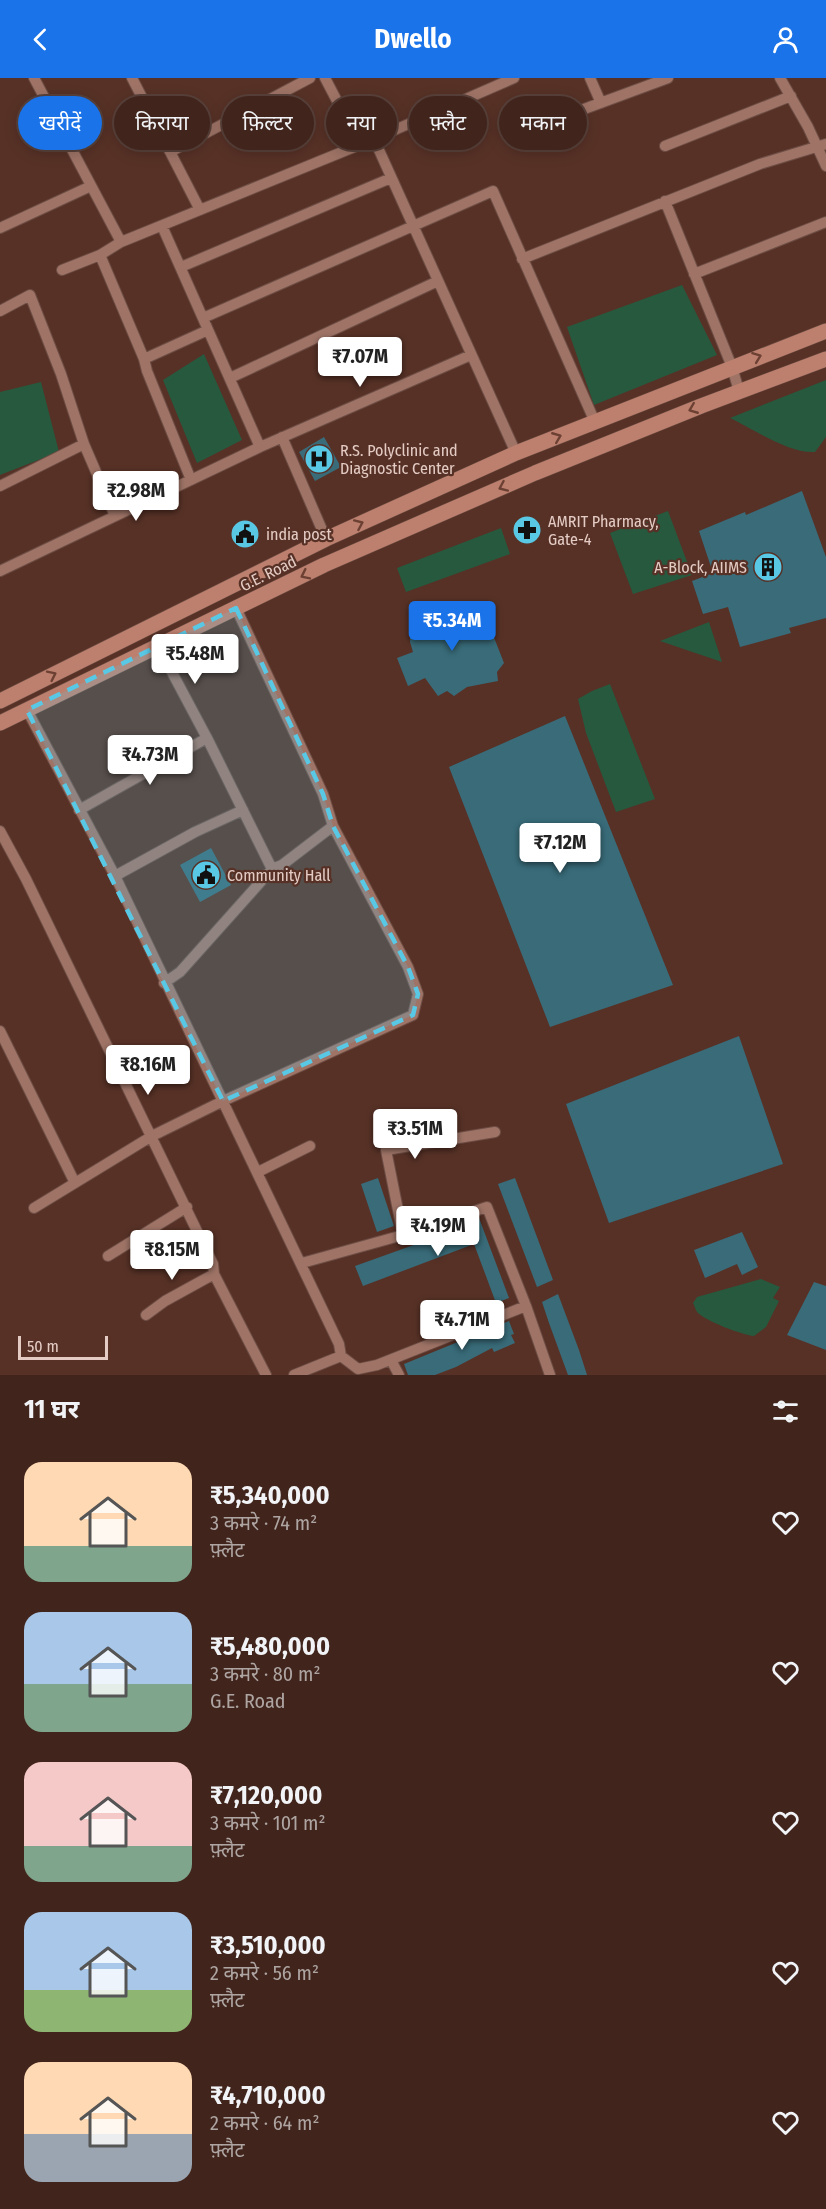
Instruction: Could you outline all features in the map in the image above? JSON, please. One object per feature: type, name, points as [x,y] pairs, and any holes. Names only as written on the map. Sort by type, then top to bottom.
[{"type":"main road","points":[[0,701],[326,539],[516,453],[826,331]]},
{"type":"main road","name":"G.E. Road","points":[[0,723],[324,566],[556,465],[826,359]]},
{"type":"street","points":[[34,78],[121,242]]},
{"type":"street","points":[[170,152],[310,78]]},
{"type":"street","points":[[325,78],[334,96]]},
{"type":"street","points":[[397,129],[514,78]]},
{"type":"street","points":[[590,78],[601,103]]},
{"type":"street","points":[[587,108],[668,78]]},
{"type":"street","points":[[780,78],[822,146],[826,166]]},
{"type":"street","points":[[136,80],[200,210]]},
{"type":"street","points":[[665,146],[790,96]]},
{"type":"street","points":[[522,259],[760,164],[822,146]]},
{"type":"street","points":[[62,270],[100,255],[121,242],[348,150]]},
{"type":"street","points":[[379,150],[516,453]]},
{"type":"street","points":[[181,267],[391,178]]},
{"type":"street","points":[[0,228],[91,186]]},
{"type":"street","points":[[203,318],[493,191],[595,422]]},
{"type":"street","points":[[664,201],[732,367],[739,392]]},
{"type":"street","points":[[694,274],[826,222]]},
{"type":"street","points":[[162,226],[260,447]]},
{"type":"street","points":[[100,255],[191,480]]},
{"type":"street","points":[[230,378],[438,281]]},
{"type":"street","points":[[0,311],[30,295],[84,444],[115,516]]},
{"type":"street","points":[[144,359],[208,330]]},
{"type":"street","points":[[0,571],[260,447],[471,355]]},
{"type":"street","points":[[282,437],[326,539]]},
{"type":"street","points":[[0,486],[84,444]]},
{"type":"street","points":[[34,1208],[152,1136],[223,1101],[413,1015],[418,994],[408,967],[333,826],[323,794],[236,608]]},
{"type":"street","points":[[158,646],[272,868]]},
{"type":"street","points":[[27,710],[115,876],[164,982],[302,1263],[339,1344],[341,1356],[358,1369],[392,1360],[526,1306]]},
{"type":"street","points":[[79,810],[207,738]]},
{"type":"street","points":[[115,876],[195,832],[243,810]]},
{"type":"street","points":[[164,982],[180,972],[272,868],[282,865],[333,826]]},
{"type":"street","points":[[0,831],[26,879],[187,1207],[213,1264],[214,1274],[266,1375]]},
{"type":"street","points":[[0,1031],[75,1183]]},
{"type":"street","points":[[403,1235],[386,1150],[495,1132]]},
{"type":"street","points":[[258,1172],[310,1146]]},
{"type":"street","points":[[108,1256],[187,1207]]},
{"type":"street","points":[[302,1263],[403,1235],[487,1207],[550,1375]]},
{"type":"street","points":[[146,1315],[165,1301],[214,1274]]},
{"type":"street","points":[[294,1375],[341,1356]]},
{"type":"street","points":[[392,1360],[399,1375]]},
{"type":"highlighted area","points":[[236,608],[323,794],[333,826],[408,967],[418,994],[413,1015],[223,1101],[27,710]]},
{"type":"green space","points":[[682,285],[717,355],[594,405],[567,327]]},
{"type":"green space","points":[[204,354],[242,440],[197,463],[163,380]]},
{"type":"green space","points":[[826,380],[826,437],[815,452],[805,452],[783,445],[730,418]]},
{"type":"green space","points":[[41,382],[59,452],[0,475],[0,392]]},
{"type":"green space","points":[[668,511],[692,575],[633,594],[610,533]]},
{"type":"green space","points":[[501,528],[510,554],[406,592],[397,568]]},
{"type":"green space","points":[[709,622],[722,662],[660,641]]},
{"type":"green space","points":[[610,684],[655,799],[616,812],[586,733],[578,699]]},
{"type":"green space","points":[[761,1279],[780,1287],[773,1298],[779,1301],[766,1327],[754,1336],[708,1320],[696,1311],[693,1303],[697,1297]]},
{"type":"building","points":[[324,437],[341,467],[315,481],[299,452]]},
{"type":"building","name":"A-Block, AIIMS","points":[[802,491],[826,557],[826,618],[789,628],[791,633],[740,647],[728,607],[703,614],[692,581],[713,573],[699,531],[745,512],[746,515]]},
{"type":"building","points":[[440,609],[448,617],[484,612],[504,663],[497,672],[498,681],[467,687],[454,696],[447,691],[438,696],[425,678],[408,686],[397,658],[413,652],[410,642],[411,621],[422,619],[421,612]]},
{"type":"building","points":[[565,716],[673,985],[550,1027],[449,767]]},
{"type":"building","name":"Community Hall","points":[[211,848],[231,885],[200,902],[180,865]]},
{"type":"building","points":[[739,1036],[783,1164],[609,1223],[566,1104]]},
{"type":"building","points":[[378,1178],[394,1226],[377,1232],[361,1184]]},
{"type":"building","points":[[515,1178],[553,1280],[537,1287],[498,1184]]},
{"type":"building","points":[[479,1218],[509,1298],[496,1303],[474,1244],[363,1286],[355,1266],[450,1232],[467,1224],[466,1222]]},
{"type":"building","points":[[742,1232],[758,1267],[742,1275],[737,1264],[705,1278],[694,1250]]},
{"type":"building","points":[[814,1282],[826,1286],[826,1350],[787,1335]]},
{"type":"building","points":[[558,1294],[587,1375],[568,1375],[549,1323],[542,1302]]},
{"type":"building","points":[[509,1321],[515,1343],[494,1352],[492,1348],[435,1375],[408,1375],[404,1364]]},
{"type":"place","name":"R.S. Polyclinic and Diagnostic Center","points":[[319,459]]},
{"type":"place","name":"AMRIT Pharmacy, Gate-4","points":[[527,530]]},
{"type":"place","name":"india post","points":[[245,534]]},
{"type":"place","name":"A-Block, AIIMS","points":[[768,567]]},
{"type":"place","name":"Community Hall","points":[[206,875]]}]
